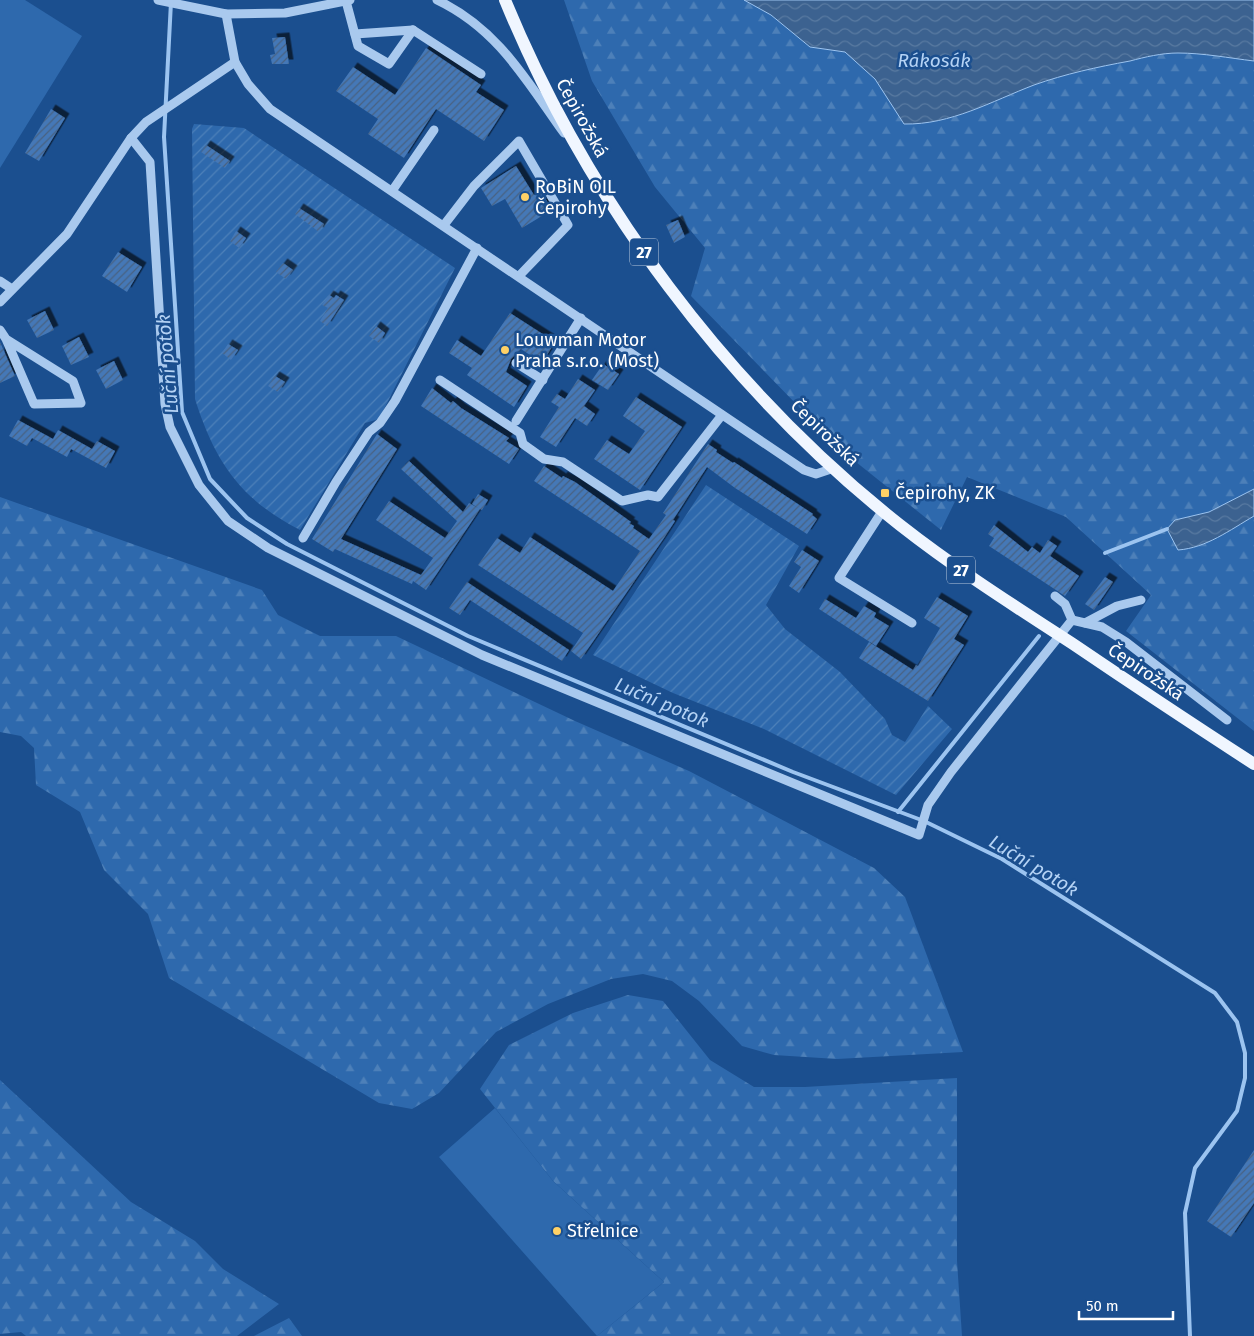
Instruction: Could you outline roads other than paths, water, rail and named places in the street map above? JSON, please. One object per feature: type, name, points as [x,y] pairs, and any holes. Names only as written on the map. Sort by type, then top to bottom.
[{"type":"main road","name":"Čepirožská","points":[[505,0],[538,74],[590,169],[638,244],[704,332],[744,377],[834,468],[883,510],[960,569],[1254,764]]},
{"type":"street","points":[[160,1],[226,14],[285,13],[348,0],[358,46],[389,64],[413,30]]},
{"type":"street","points":[[437,0],[464,14],[493,39],[512,61],[590,169]]},
{"type":"street","points":[[226,14],[235,62],[248,84],[270,109],[804,470],[816,474],[834,468]]},
{"type":"street","points":[[355,34],[413,30],[481,74]]},
{"type":"street","points":[[0,302],[67,234],[131,138],[146,122],[235,62]]},
{"type":"street","points":[[392,191],[434,130]]},
{"type":"street","points":[[131,138],[150,162],[162,380],[170,427],[199,485],[228,521],[268,548],[482,655],[919,835],[928,805],[950,772],[1061,637],[1072,620]]},
{"type":"street","points":[[444,226],[474,186],[519,141],[568,225],[519,276]]},
{"type":"street","points":[[303,538],[358,449],[395,401],[477,248]]},
{"type":"street","points":[[0,281],[12,289]]},
{"type":"street","points":[[516,421],[581,318]]},
{"type":"street","points":[[0,330],[6,339],[34,404],[81,403],[73,381],[6,339]]},
{"type":"street","points":[[516,363],[543,380]]},
{"type":"street","points":[[440,380],[520,433],[523,444],[544,459],[563,462],[622,501],[648,495],[658,497],[722,415]]},
{"type":"street","points":[[883,510],[839,578],[912,623]]},
{"type":"street","points":[[1055,596],[1065,604],[1072,620]]},
{"type":"street","points":[[1085,623],[1117,606],[1141,600]]},
{"type":"street","points":[[1072,620],[1102,627],[1126,642],[1227,720]]},
{"type":"water","name":"Rákosák","points":[[744,0],[1254,0],[1254,61],[1187,53],[1154,56],[1057,77],[971,111],[938,121],[904,124],[875,79],[845,52],[810,47],[771,15]]},
{"type":"water","points":[[1254,489],[1254,516],[1208,542],[1188,549],[1178,550],[1167,529],[1175,520],[1209,512]]},
{"type":"waterway","name":"Luční potok","points":[[171,2],[164,137],[182,412],[210,479],[247,518],[287,544],[468,636],[793,772],[924,821],[1002,859],[1215,993],[1237,1022],[1245,1053],[1245,1078],[1237,1111],[1195,1168],[1185,1213],[1190,1336]]},
{"type":"waterway","points":[[1105,553],[1167,529]]},
{"type":"waterway","points":[[898,812],[1039,636]]},
{"type":"place","name":"RoBiN OIL Čepirohy","points":[[525,197]]},
{"type":"place","name":"Louwman Motor Praha s.r.o. (Most)","points":[[505,350]]},
{"type":"place","name":"Čepirohy, ZK","points":[[885,493]]},
{"type":"place","name":"Střelnice","points":[[557,1231]]}]
